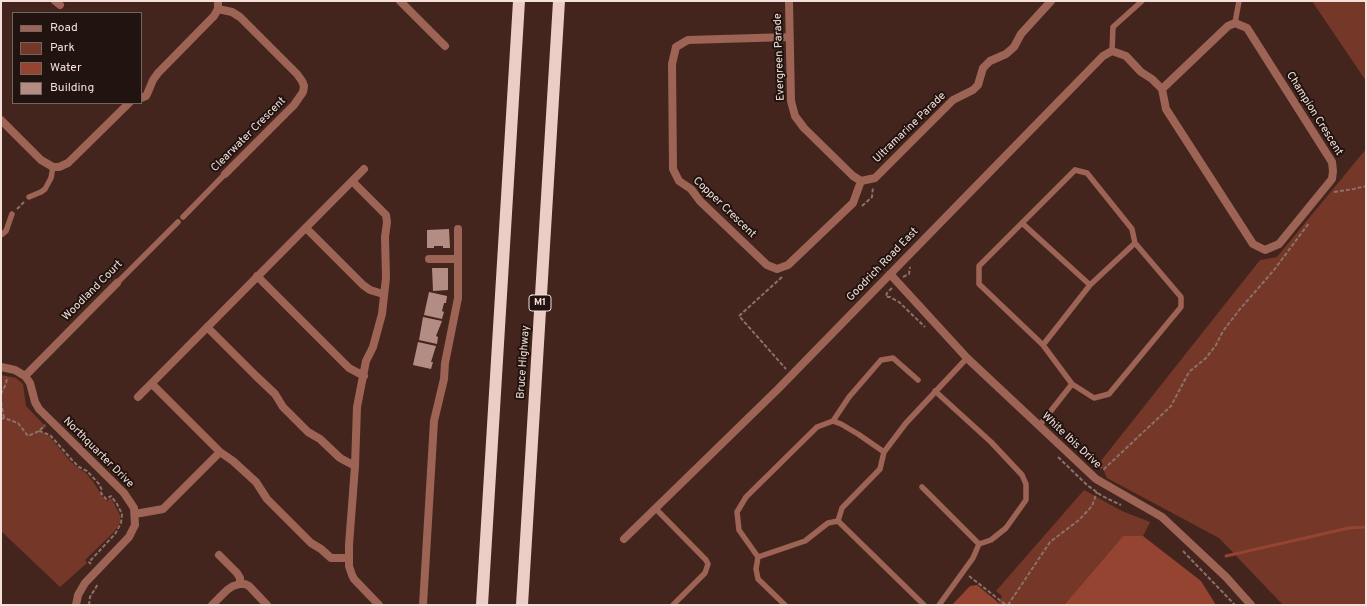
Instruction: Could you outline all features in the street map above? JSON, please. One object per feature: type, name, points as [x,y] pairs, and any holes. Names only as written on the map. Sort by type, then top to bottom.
[{"type":"highway","points":[[482,605],[520,1]]},
{"type":"highway","name":"Bruce Highway","points":[[522,605],[559,1]]},
{"type":"street","points":[[400,1],[445,46]]},
{"type":"street","name":"Evergreen Parade","points":[[789,1],[790,101],[795,116],[804,128],[860,181]]},
{"type":"street","name":"Ultramarine Parade","points":[[860,181],[875,178],[953,100],[973,90],[978,85],[983,68],[990,61],[1006,54],[1014,47],[1021,34],[1051,1]]},
{"type":"street","points":[[142,98],[146,96],[158,73],[214,16],[218,5]]},
{"type":"street","name":"Clearwater Crescent","points":[[218,5],[240,17],[297,74],[302,80],[304,86],[303,92],[294,105],[225,174]]},
{"type":"street","points":[[1112,51],[1126,56],[1141,72],[1152,79],[1162,89],[1228,26],[1235,23]]},
{"type":"street","name":"Champion Crescent","points":[[1162,89],[1166,109],[1253,244],[1265,250],[1279,244],[1332,179],[1332,162],[1248,28],[1235,23]]},
{"type":"street","name":"Copper Crescent","points":[[790,37],[688,40],[676,47],[672,64],[673,154],[674,169],[679,181],[691,189],[700,201],[767,265],[777,269],[788,266],[853,203],[860,181]]},
{"type":"street","name":"Goodrich Road East","points":[[624,540],[778,389],[1103,56],[1112,51]]},
{"type":"street","points":[[1,120],[41,160],[53,167],[63,166],[68,163],[128,104]]},
{"type":"street","points":[[138,398],[364,169]]},
{"type":"street","points":[[352,181],[383,212],[387,219],[385,237],[386,278],[383,294],[382,314],[371,351],[366,361],[357,408],[349,558],[350,570],[354,579],[379,605]]},
{"type":"street","points":[[306,228],[363,285],[370,290],[383,294]]},
{"type":"street","points":[[423,605],[434,421],[444,379],[445,363],[456,308],[458,285],[458,230]]},
{"type":"street","points":[[429,259],[458,259]]},
{"type":"street","name":"White Ibis Drive","points":[[890,274],[967,358],[1096,479],[1162,517],[1226,577],[1251,605]]},
{"type":"street","points":[[257,276],[349,368],[364,376]]},
{"type":"street","name":"Woodland Court","points":[[25,376],[117,283]]},
{"type":"street","points":[[207,327],[275,394],[283,408],[308,432],[320,439],[340,458],[355,466]]},
{"type":"street","points":[[4,368],[15,370],[25,376]]},
{"type":"street","name":"Northquarter Drive","points":[[25,376],[32,387],[32,395],[36,406],[124,493],[132,503],[135,514]]},
{"type":"street","points":[[152,384],[220,452],[234,461],[256,482],[267,499],[311,543],[321,549],[330,558],[349,558]]},
{"type":"street","points":[[76,605],[81,588],[96,570],[129,537],[135,525],[135,514],[163,510],[220,452]]},
{"type":"street","points":[[219,555],[240,578],[240,584]]},
{"type":"street","points":[[212,605],[227,590],[240,584],[249,586],[267,605]]},
{"type":"lane","points":[[1112,51],[1113,27],[1142,1]]},
{"type":"lane","points":[[1235,23],[1239,1]]},
{"type":"lane","points":[[29,197],[41,192],[48,186],[53,167]]},
{"type":"lane","points":[[1075,170],[1087,173],[1132,229],[1135,243],[1181,297],[1181,307],[1109,394],[1094,398],[1072,384],[1043,344],[979,284],[979,266],[1022,223],[1075,170]]},
{"type":"lane","name":"Clearwater Crescent","points":[[183,217],[225,174]]},
{"type":"lane","points":[[1,235],[6,231],[12,214]]},
{"type":"lane","name":"Woodland Court","points":[[117,283],[178,222]]},
{"type":"lane","points":[[1022,223],[1090,285]]},
{"type":"lane","points":[[1043,344],[1090,285],[1135,243]]},
{"type":"lane","points":[[785,605],[758,579],[756,569],[758,557],[739,530],[737,512],[746,498],[817,427],[833,421],[849,397],[881,360],[894,358],[918,380]]},
{"type":"lane","points":[[838,521],[842,508],[880,469],[884,452],[906,423],[967,358]]},
{"type":"lane","points":[[1039,426],[1072,384]]},
{"type":"lane","points":[[935,391],[991,442],[1022,475],[1026,484],[1026,500],[1006,528],[992,540],[979,544],[973,558],[939,605]]},
{"type":"lane","points":[[833,421],[858,434],[884,452]]},
{"type":"lane","points":[[922,487],[979,544]]},
{"type":"lane","points":[[655,508],[706,560],[708,564],[705,573],[673,605]]},
{"type":"lane","points":[[758,557],[805,541],[828,522],[838,521]]},
{"type":"lane","points":[[838,521],[924,605]]},
{"type":"path","points":[[860,208],[872,198],[875,178]]},
{"type":"path","points":[[1329,196],[1335,192],[1366,186]]},
{"type":"path","points":[[12,214],[29,197]]},
{"type":"path","points":[[1080,464],[1084,457],[1104,469],[1171,406],[1189,372],[1206,358],[1223,331],[1274,270],[1311,220]]},
{"type":"path","points":[[784,276],[739,316],[791,375]]},
{"type":"path","points":[[1,394],[6,384],[4,368]]},
{"type":"path","points":[[1,402],[3,418],[18,423],[28,436],[39,431],[50,420]]},
{"type":"path","points":[[39,431],[50,435],[79,467],[87,471],[99,484],[106,499],[111,496],[122,514],[121,523],[115,534],[89,562],[104,577],[92,592],[89,605]]},
{"type":"path","points":[[963,571],[1007,605],[1050,542],[1079,520],[1092,506],[1097,492]]},
{"type":"green space","points":[[1312,1],[1366,1],[1366,81]]},
{"type":"green space","points":[[1366,149],[1366,605],[1283,605],[1219,538],[1107,478],[1100,462],[1260,260],[1277,257]]},
{"type":"green space","points":[[1,375],[16,378],[23,384],[26,406],[46,427],[39,433],[44,433],[49,436],[70,461],[86,473],[104,499],[107,501],[111,498],[120,515],[120,523],[113,533],[85,560],[87,563],[60,587],[1,531]]},
{"type":"green space","points":[[1084,490],[1122,511],[1150,522],[1143,536],[1123,536],[1064,605],[998,605],[1002,596],[996,591]]},
{"type":"water","points":[[1123,536],[1143,536],[1201,581],[1216,605],[1064,605]]},
{"type":"water","points":[[977,585],[999,603],[998,605],[952,605],[970,586]]},
{"type":"building","points":[[449,229],[450,248],[434,246],[434,248],[427,248],[427,230]]},
{"type":"building","points":[[432,268],[448,268],[448,290],[433,291]]},
{"type":"building","points":[[429,292],[447,296],[446,303],[444,303],[442,311],[444,312],[442,319],[424,315]]},
{"type":"building","points":[[423,317],[442,321],[436,336],[438,337],[437,344],[419,340]]},
{"type":"building","points":[[418,342],[436,346],[431,362],[433,362],[431,369],[413,365]]},
{"type":"waterway","points":[[1226,556],[1349,528],[1366,527]]}]
